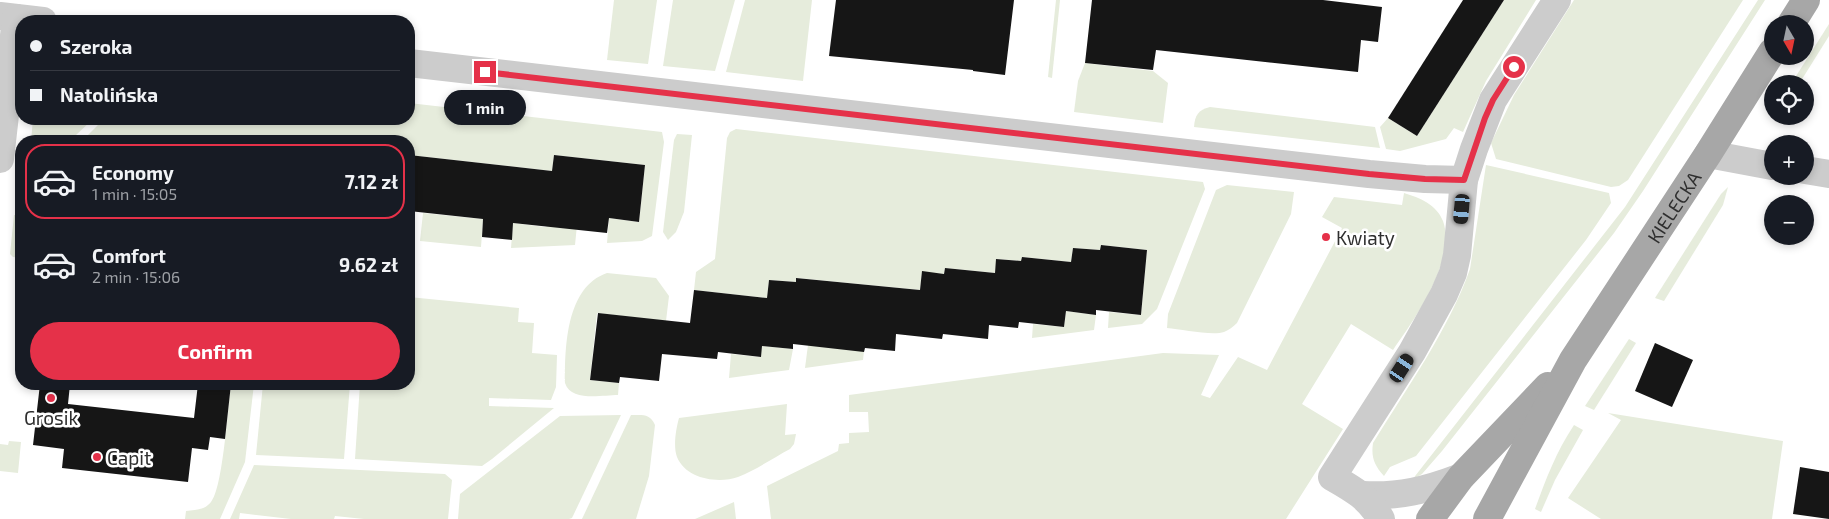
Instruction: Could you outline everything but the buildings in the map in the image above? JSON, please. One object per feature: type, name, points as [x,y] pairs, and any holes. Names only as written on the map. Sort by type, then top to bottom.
[{"type":"main road","points":[[1796,15],[1806,0]]},
{"type":"main road","name":"KIELECKA","points":[[1487,519],[1573,360],[1764,65]]},
{"type":"main road","name":"KIELECKA","points":[[1430,519],[1461,477],[1573,360]]},
{"type":"street","points":[[1381,519],[1363,495],[1332,477],[1412,352],[1444,294],[1453,273],[1457,255],[1464,180],[1474,149],[1493,100],[1556,0]]},
{"type":"street","points":[[0,159],[8,17]]},
{"type":"street","points":[[415,64],[1369,174],[1464,180]]},
{"type":"street","points":[[1708,154],[1764,164]]},
{"type":"street","points":[[1814,172],[1829,174]]},
{"type":"street","points":[[1363,495],[1404,494],[1430,489],[1461,477]]},
{"type":"green space","points":[[614,0],[657,0],[648,64],[607,60]]},
{"type":"green space","points":[[673,0],[735,0],[715,71],[663,66]]},
{"type":"green space","points":[[745,0],[812,0],[803,81],[726,72]]},
{"type":"green space","points":[[1056,0],[1060,0],[1052,78],[1048,77]]},
{"type":"green space","points":[[1504,0],[1536,0],[1486,81],[1463,132],[1454,128],[1446,139],[1400,151],[1386,149],[1380,127],[1388,118],[1417,136]]},
{"type":"green space","points":[[1574,0],[1743,0],[1628,180],[1619,186],[1611,187],[1496,159],[1491,143],[1514,95]]},
{"type":"green space","points":[[1758,0],[1765,0],[1614,233],[1442,451],[1422,474],[1412,480],[1625,207]]},
{"type":"green space","points":[[1829,24],[1829,36],[1814,60],[1814,48]]},
{"type":"green space","points":[[1085,63],[1153,71],[1168,83],[1163,123],[1074,112],[1078,81]]},
{"type":"green space","points":[[1803,65],[1811,65],[1805,75],[1797,75]]},
{"type":"green space","points":[[415,104],[662,132],[664,142],[652,236],[642,241],[607,243],[609,218],[639,222],[645,165],[554,155],[552,171],[415,156],[415,135],[88,135],[98,125],[415,125]]},
{"type":"green space","points":[[1210,107],[1375,127],[1380,148],[1194,127],[1198,114]]},
{"type":"green space","points":[[32,125],[87,125],[76,135],[32,135]]},
{"type":"green space","points":[[736,129],[1203,182],[1205,189],[1157,309],[1142,324],[1108,328],[1109,312],[1141,315],[1147,250],[1101,245],[1100,250],[1073,248],[1071,262],[1022,257],[1021,261],[997,259],[995,273],[945,268],[944,274],[922,272],[920,290],[797,278],[796,282],[769,280],[767,298],[694,290],[696,272],[715,259],[727,138],[730,132]]},
{"type":"green space","points":[[677,134],[692,135],[684,212],[676,232],[668,240],[663,232],[674,140]]},
{"type":"green space","points":[[1486,165],[1609,193],[1611,203],[1586,240],[1416,456],[1390,467],[1384,476],[1374,461],[1372,453],[1373,443],[1439,336],[1451,314],[1470,269]]},
{"type":"green space","points":[[1227,185],[1294,192],[1291,214],[1237,323],[1226,331],[1219,333],[1167,328],[1168,314],[1216,190]]},
{"type":"green space","points":[[1728,187],[1723,205],[1664,301],[1655,298],[1721,194]]},
{"type":"green space","points":[[1404,193],[1432,206],[1443,221],[1446,237],[1439,271],[1422,306],[1393,350],[1351,324],[1302,404],[1343,429],[1286,519],[771,519],[767,486],[838,451],[839,444],[849,443],[849,433],[869,432],[868,412],[849,412],[849,395],[1163,353],[1219,355],[1201,395],[1210,398],[1238,357],[1267,370],[1342,228],[1322,217],[1334,197],[1402,205]]},
{"type":"green space","points":[[423,213],[483,219],[481,247],[420,241]]},
{"type":"green space","points":[[14,215],[15,257],[10,254]]},
{"type":"green space","points":[[578,215],[575,245],[511,248],[513,223],[545,227]]},
{"type":"green space","points":[[607,273],[656,278],[669,296],[666,321],[597,313],[590,380],[619,383],[618,395],[580,395],[568,389],[565,383],[567,336],[576,304],[583,291],[593,280]]},
{"type":"green space","points":[[415,298],[519,308],[518,322],[534,323],[532,353],[557,355],[556,387],[551,400],[489,398],[489,406],[554,408],[482,466],[355,459],[360,390],[415,390]]},
{"type":"green space","points":[[1066,311],[1096,315],[1094,330],[1032,338],[1033,324],[1064,327]]},
{"type":"green space","points":[[1629,339],[1636,343],[1594,410],[1585,406]]},
{"type":"green space","points":[[808,345],[864,351],[863,360],[805,368]]},
{"type":"green space","points":[[762,346],[793,349],[789,370],[729,378],[731,354],[760,357]]},
{"type":"green space","points":[[230,390],[253,390],[245,462],[220,519],[185,519],[186,511],[206,507],[215,494],[219,481]]},
{"type":"green space","points":[[262,390],[350,390],[344,459],[256,455]]},
{"type":"green space","points":[[787,404],[785,435],[796,434],[794,444],[790,449],[745,474],[721,480],[703,478],[688,470],[677,457],[675,443],[679,418]]},
{"type":"green space","points":[[1608,413],[1783,441],[1772,519],[1601,519],[1568,498],[1621,420]]},
{"type":"green space","points":[[621,415],[572,518],[458,519],[460,494],[560,416]]},
{"type":"green space","points":[[631,415],[642,415],[651,418],[655,425],[649,476],[636,519],[582,519]]},
{"type":"green space","points":[[1574,425],[1583,430],[1555,480],[1541,512],[1535,509],[1543,487]]},
{"type":"green space","points":[[9,441],[21,442],[18,473],[0,471],[0,444],[8,445]]},
{"type":"green space","points":[[254,465],[445,474],[452,480],[448,519],[364,519],[335,516],[334,519],[291,519],[240,513],[239,519],[230,519]]},
{"type":"green space","points":[[734,502],[736,519],[695,519]]},
{"type":"place","name":"Kwiaty","points":[[1326,237]]},
{"type":"place","name":"Grosik","points":[[51,398]]},
{"type":"place","name":"Capit","points":[[97,457]]},
{"type":"route","points":[[485,72],[1369,174],[1464,180],[1485,118],[1493,100],[1514,67]]}]
